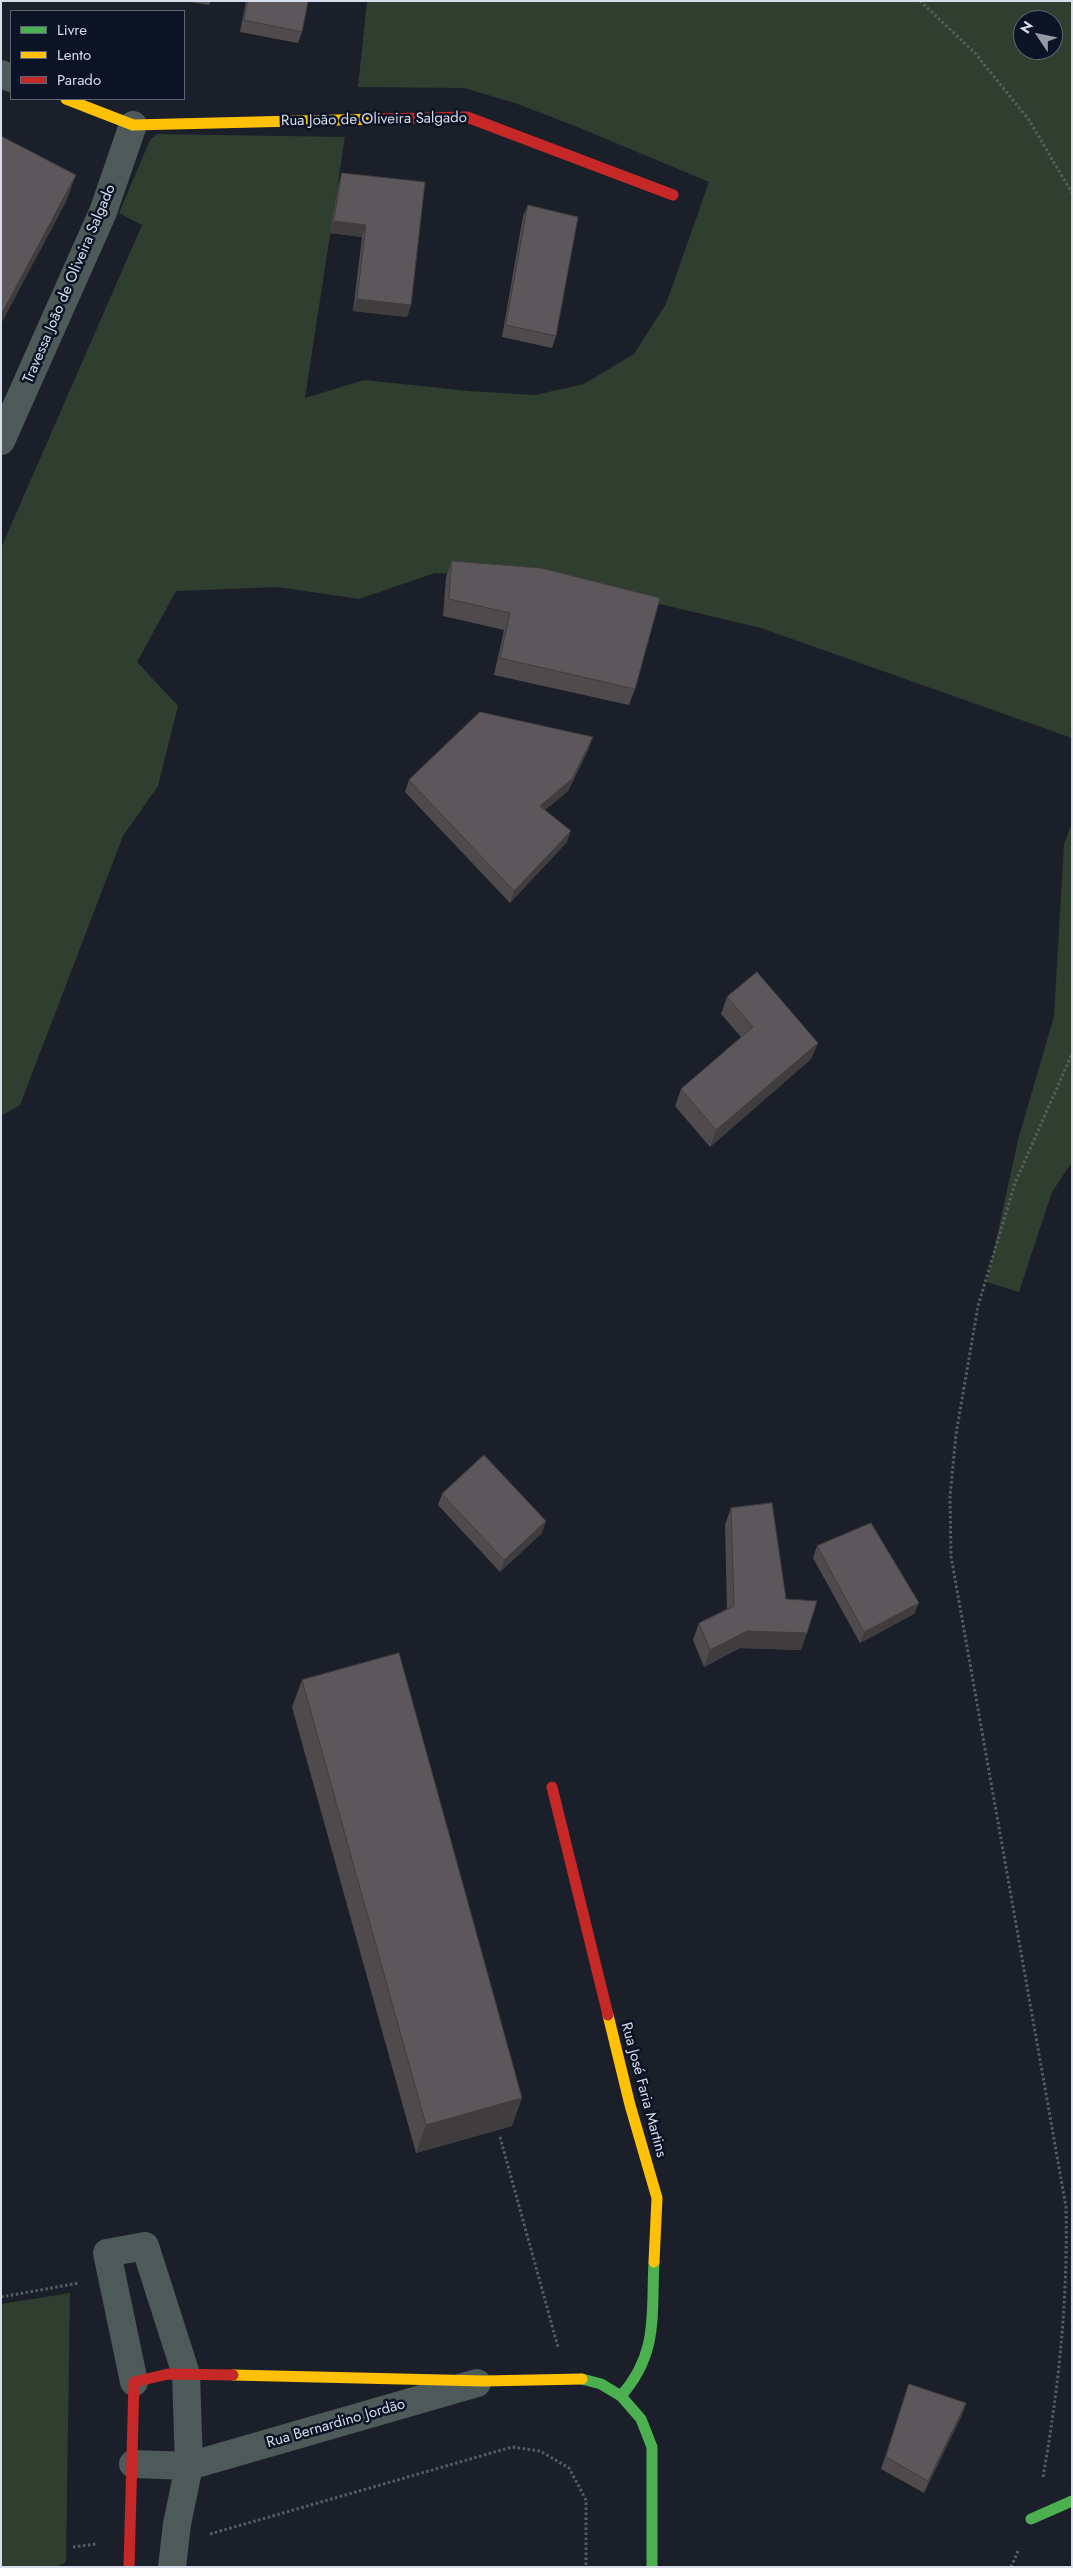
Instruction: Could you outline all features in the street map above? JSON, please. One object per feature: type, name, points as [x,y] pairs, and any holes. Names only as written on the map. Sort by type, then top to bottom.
[{"type":"street","name":"Rua João de Oliveira Salgado","points":[[69,100],[133,125],[467,117],[674,194]]},
{"type":"street","name":"Travessa João de Oliveira Salgado","points":[[1,441],[103,212],[133,125]]},
{"type":"street","name":"Rua José Faria Martins","points":[[552,1787],[630,2105],[657,2198],[650,2339],[647,2358],[640,2374],[621,2396]]},
{"type":"street","points":[[129,2567],[134,2382],[107,2253],[145,2246],[186,2374],[188,2466],[177,2524],[172,2567]]},
{"type":"street","name":"Rua Bernardino Jordão","points":[[134,2382],[168,2374],[186,2374],[484,2381],[581,2379],[601,2384],[621,2396],[641,2419],[652,2447],[652,2567]]},
{"type":"street","name":"Rua Bernardino Jordão","points":[[133,2464],[188,2466],[484,2381]]},
{"type":"street","points":[[1032,2519],[1072,2501]]},
{"type":"path","points":[[920,1],[975,53],[1029,120],[1072,193]]},
{"type":"path","points":[[1011,2567],[1032,2519],[1042,2479],[1057,2387],[1065,2306],[1066,2206],[951,1556],[950,1497],[956,1434],[978,1306],[1015,1183],[1072,1054]]},
{"type":"path","points":[[500,2137],[559,2350]]},
{"type":"path","points":[[1,2297],[113,2277]]},
{"type":"path","points":[[223,2531],[512,2448],[540,2451],[570,2468],[586,2500],[586,2567]]},
{"type":"path","points":[[74,2547],[98,2543]]},
{"type":"green space","points":[[367,1],[1072,1],[1072,738],[761,628],[554,579],[435,573],[359,599],[278,587],[176,591],[137,662],[178,706],[158,786],[123,836],[20,1105],[1,1116],[1,548],[142,225],[119,213],[150,140],[157,134],[345,137],[305,398],[364,380],[469,391],[535,395],[584,384],[634,354],[666,304],[709,182],[575,126],[515,103],[464,88],[358,87]]},
{"type":"green space","points":[[1072,823],[1072,1162],[1052,1192],[1019,1292],[987,1282],[1018,1140],[1054,1016],[1064,844]]},
{"type":"green space","points":[[70,2293],[66,2562],[56,2567],[1,2567],[1,2304]]},
{"type":"building","points":[[248,1],[308,1],[302,32],[244,20]]},
{"type":"building","points":[[1,136],[76,175],[1,315]]},
{"type":"building","points":[[342,173],[425,182],[411,305],[357,299],[366,225],[334,221]]},
{"type":"building","points":[[528,205],[578,217],[556,336],[506,325]]},
{"type":"building","points":[[452,561],[541,568],[660,598],[635,689],[500,658],[510,613],[449,599]]},
{"type":"building","points":[[480,712],[593,737],[572,779],[540,806],[571,831],[514,891],[409,780]]},
{"type":"building","points":[[757,972],[818,1043],[716,1130],[681,1089],[753,1027],[727,997]]},
{"type":"building","points":[[484,1455],[546,1521],[504,1560],[442,1494]]},
{"type":"building","points":[[772,1503],[786,1599],[817,1601],[807,1633],[747,1631],[710,1650],[699,1623],[734,1606],[731,1508]]},
{"type":"building","points":[[871,1523],[919,1603],[864,1632],[817,1546]]},
{"type":"building","points":[[399,1653],[522,2098],[426,2125],[302,1680]]},
{"type":"building","points":[[909,2384],[966,2403],[928,2481],[886,2457]]},
{"type":"traffic: fast","points":[[621,2396],[642,2364],[651,2333],[654,2262]]},
{"type":"traffic: fast","points":[[582,2379],[601,2384],[621,2396],[641,2419],[652,2447],[652,2567]]},
{"type":"traffic: fast","points":[[1031,2519],[1072,2501]]},
{"type":"traffic: slow","points":[[69,100],[133,125],[378,119]]},
{"type":"traffic: slow","points":[[608,2015],[630,2105],[657,2198],[654,2262]]},
{"type":"traffic: slow","points":[[233,2375],[484,2381],[582,2379]]},
{"type":"traffic: jam","points":[[378,119],[467,117],[673,195]]},
{"type":"traffic: jam","points":[[552,1787],[608,2015]]},
{"type":"traffic: jam","points":[[129,2567],[134,2382],[168,2374],[233,2375]]}]
